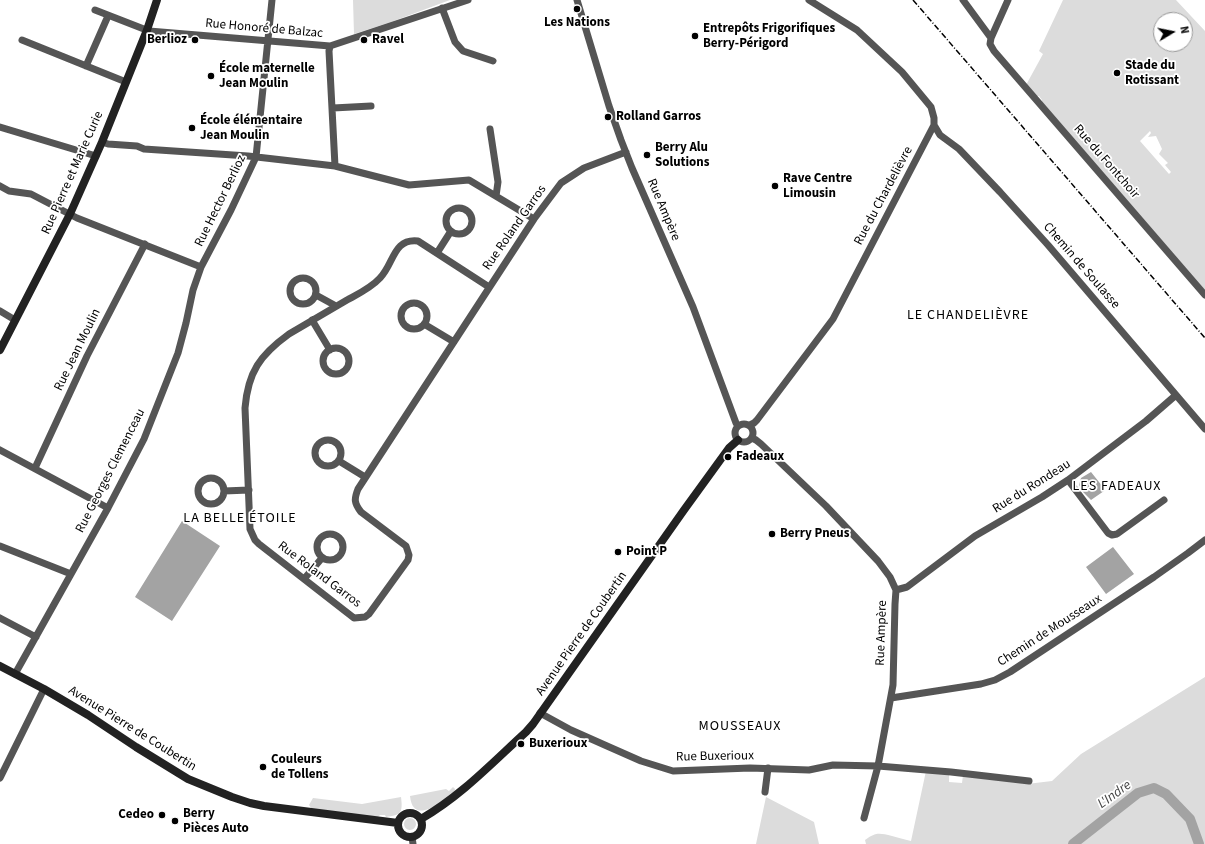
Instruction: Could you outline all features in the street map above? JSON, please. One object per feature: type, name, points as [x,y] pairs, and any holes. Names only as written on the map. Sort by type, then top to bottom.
[{"type":"street","name":"Rue Pierre et Marie Curie","points":[[0,350],[70,214],[102,142],[147,30],[157,0]]},
{"type":"street","name":"Rue Hector Berlioz","points":[[201,268],[256,157],[272,0]]},
{"type":"street","name":"Rue Honoré de Balzac","points":[[95,10],[108,16],[156,32],[330,46],[468,0]]},
{"type":"street","name":"Rue Ampère","points":[[578,0],[609,106],[626,152],[693,307],[738,426]]},
{"type":"street","points":[[809,0],[857,30],[902,72],[931,106],[934,124]]},
{"type":"street","name":"Rue du Fontchoir","points":[[963,0],[991,41],[994,51],[1205,295]]},
{"type":"street","points":[[991,41],[1008,0]]},
{"type":"street","points":[[442,8],[455,42],[463,51],[492,61]]},
{"type":"street","points":[[86,66],[108,16]]},
{"type":"street","points":[[22,40],[126,82]]},
{"type":"street","points":[[330,46],[329,51],[335,166]]},
{"type":"street","points":[[333,108],[371,106]]},
{"type":"street","name":"Chemin de Soulasse","points":[[934,124],[940,136],[959,148],[1048,245],[1205,429]]},
{"type":"street","name":"Rue du Chardelièvre","points":[[750,425],[757,420],[833,319],[934,124]]},
{"type":"street","points":[[0,127],[96,156]]},
{"type":"street","points":[[490,129],[498,182],[496,196]]},
{"type":"street","points":[[102,142],[108,144],[137,146],[144,149],[199,153],[205,152],[335,166],[409,185],[469,180],[534,219]]},
{"type":"street","name":"Rue Roland Garros","points":[[489,287],[418,241],[411,240],[399,246],[380,279],[372,286],[289,334],[266,352],[253,372],[246,395],[245,408],[250,529],[254,540],[354,618],[365,617],[369,614],[408,560],[409,555],[406,546],[361,512],[356,505],[355,497],[365,477],[534,219],[561,184],[584,168],[626,152]]},
{"type":"street","points":[[0,186],[9,191],[31,194],[77,218],[145,244],[201,268]]},
{"type":"street","points":[[437,254],[450,231]]},
{"type":"street","name":"Rue Jean Moulin","points":[[35,468],[87,356],[145,244]]},
{"type":"street","name":"Rue Georges Clemenceau","points":[[15,674],[108,508],[144,439],[178,353],[193,290],[201,268]]},
{"type":"street","points":[[316,295],[336,306]]},
{"type":"street","points":[[0,311],[15,320]]},
{"type":"street","points":[[312,320],[330,350]]},
{"type":"street","points":[[424,324],[454,342]]},
{"type":"street","name":"Rue du Rondeau","points":[[896,590],[907,587],[975,536],[1068,480],[1146,421],[1176,396]]},
{"type":"street","points":[[743,423],[750,425],[754,433],[752,438],[744,442],[738,440],[735,431],[738,426],[743,423]]},
{"type":"street","name":"Rue Ampère","points":[[752,438],[761,444],[826,506],[878,561],[890,577],[896,590],[893,685],[878,766],[864,818]]},
{"type":"street","name":"Avenue Pierre de Coubertin","points":[[421,819],[444,805],[461,792],[526,732],[729,448],[738,440]]},
{"type":"street","points":[[0,450],[108,508]]},
{"type":"street","points":[[339,461],[365,477]]},
{"type":"street","points":[[1068,480],[1108,533],[1112,535],[1117,534],[1164,500]]},
{"type":"street","points":[[224,491],[248,490]]},
{"type":"street","name":"Chemin de Mousseaux","points":[[891,698],[981,684],[995,680],[1010,672],[1154,577],[1188,554],[1205,540]]},
{"type":"street","points":[[0,546],[71,574]]},
{"type":"street","points":[[304,579],[322,558]]},
{"type":"street","points":[[0,618],[36,637]]},
{"type":"street","name":"Avenue Pierre de Coubertin","points":[[0,666],[44,689],[94,719],[188,779],[232,797],[264,806],[398,823]]},
{"type":"street","points":[[0,778],[44,689]]},
{"type":"street","name":"Rue Buxerioux","points":[[540,713],[571,730],[607,746],[653,765],[673,771],[750,768],[809,770],[833,765],[878,766]]},
{"type":"street","points":[[878,766],[951,772],[1029,781]]},
{"type":"street","points":[[765,792],[768,768]]},
{"type":"street","points":[[408,813],[416,814],[421,819],[421,830],[412,840],[400,830],[398,823],[402,816],[408,813]]},
{"type":"shaded area","points":[[353,0],[450,0],[354,34]]},
{"type":"shaded area","points":[[1063,0],[1176,0],[1187,12],[1153,12],[1153,52],[1193,52],[1193,18],[1205,31],[1205,293],[1042,104],[1042,100],[1039,96],[1035,96],[1026,85],[1043,54],[1039,51]],"holes":[[[1150,131],[1151,133],[1148,137],[1156,136],[1162,149],[1159,154],[1168,163],[1165,165],[1171,172],[1169,174],[1140,141]]]},
{"type":"shaded area","points":[[1091,472],[1103,487],[1104,491],[1091,500],[1083,492],[1079,485],[1081,478]]},
{"type":"shaded area","points":[[182,521],[220,546],[172,621],[135,597]]},
{"type":"shaded area","points":[[1113,547],[1134,574],[1106,594],[1086,567]]},
{"type":"shaded area","points":[[1205,677],[1205,844],[866,844],[865,840],[878,834],[911,841],[926,771],[949,774],[949,782],[962,783],[963,775],[1027,784],[1052,781],[1081,754]]},
{"type":"shaded area","points":[[453,787],[455,789],[454,793],[435,806],[422,811],[416,809],[412,805],[410,796],[446,789],[449,791]]},
{"type":"shaded area","points":[[401,797],[402,807],[400,812],[398,814],[386,817],[385,815],[380,815],[378,817],[312,809],[309,805],[313,798],[362,804]]},
{"type":"shaded area","points":[[766,797],[814,822],[819,844],[756,844]]},
{"type":"shaded area","points":[[408,818],[412,818],[416,824],[412,830],[408,830],[404,826],[404,822]]},
{"type":"waterway","name":"L'Indre","points":[[1073,844],[1138,793],[1154,788],[1166,794],[1190,819],[1199,844]]},
{"type":"railway","points":[[913,0],[1205,338]]},
{"type":"place","name":"Les Nations","points":[[577,9]]},
{"type":"place","name":"Entrepôts Frigorifiques Berry-Périgord","points":[[695,36]]},
{"type":"place","name":"Berlioz","points":[[195,40]]},
{"type":"place","name":"Ravel","points":[[364,40]]},
{"type":"place","name":"Stade du Rotissant","points":[[1117,73]]},
{"type":"place","name":"École maternelle Jean Moulin","points":[[211,76]]},
{"type":"place","name":"Rolland Garros","points":[[608,117]]},
{"type":"place","name":"École élémentaire Jean Moulin","points":[[192,128]]},
{"type":"place","name":"Berry Alu Solutions","points":[[647,155]]},
{"type":"place","name":"Rave Centre Limousin","points":[[775,186]]},
{"type":"place","name":"Fadeaux","points":[[728,457]]},
{"type":"place","name":"Berry Pneus","points":[[772,534]]},
{"type":"place","name":"Point P","points":[[618,552]]},
{"type":"place","name":"Buxerioux","points":[[521,744]]},
{"type":"place","name":"Couleurs de Tollens","points":[[263,767]]},
{"type":"place","name":"Cedeo","points":[[162,815]]},
{"type":"place","name":"Berry Pièces Auto","points":[[175,821]]},
{"type":"district","name":"LE CHANDELIÈVRE","points":[[968,316]]},
{"type":"district","name":"LES FADEAUX","points":[[1117,487]]},
{"type":"district","name":"LA BELLE ÉTOILE","points":[[240,519]]},
{"type":"district","name":"MOUSSEAUX","points":[[740,727]]}]
